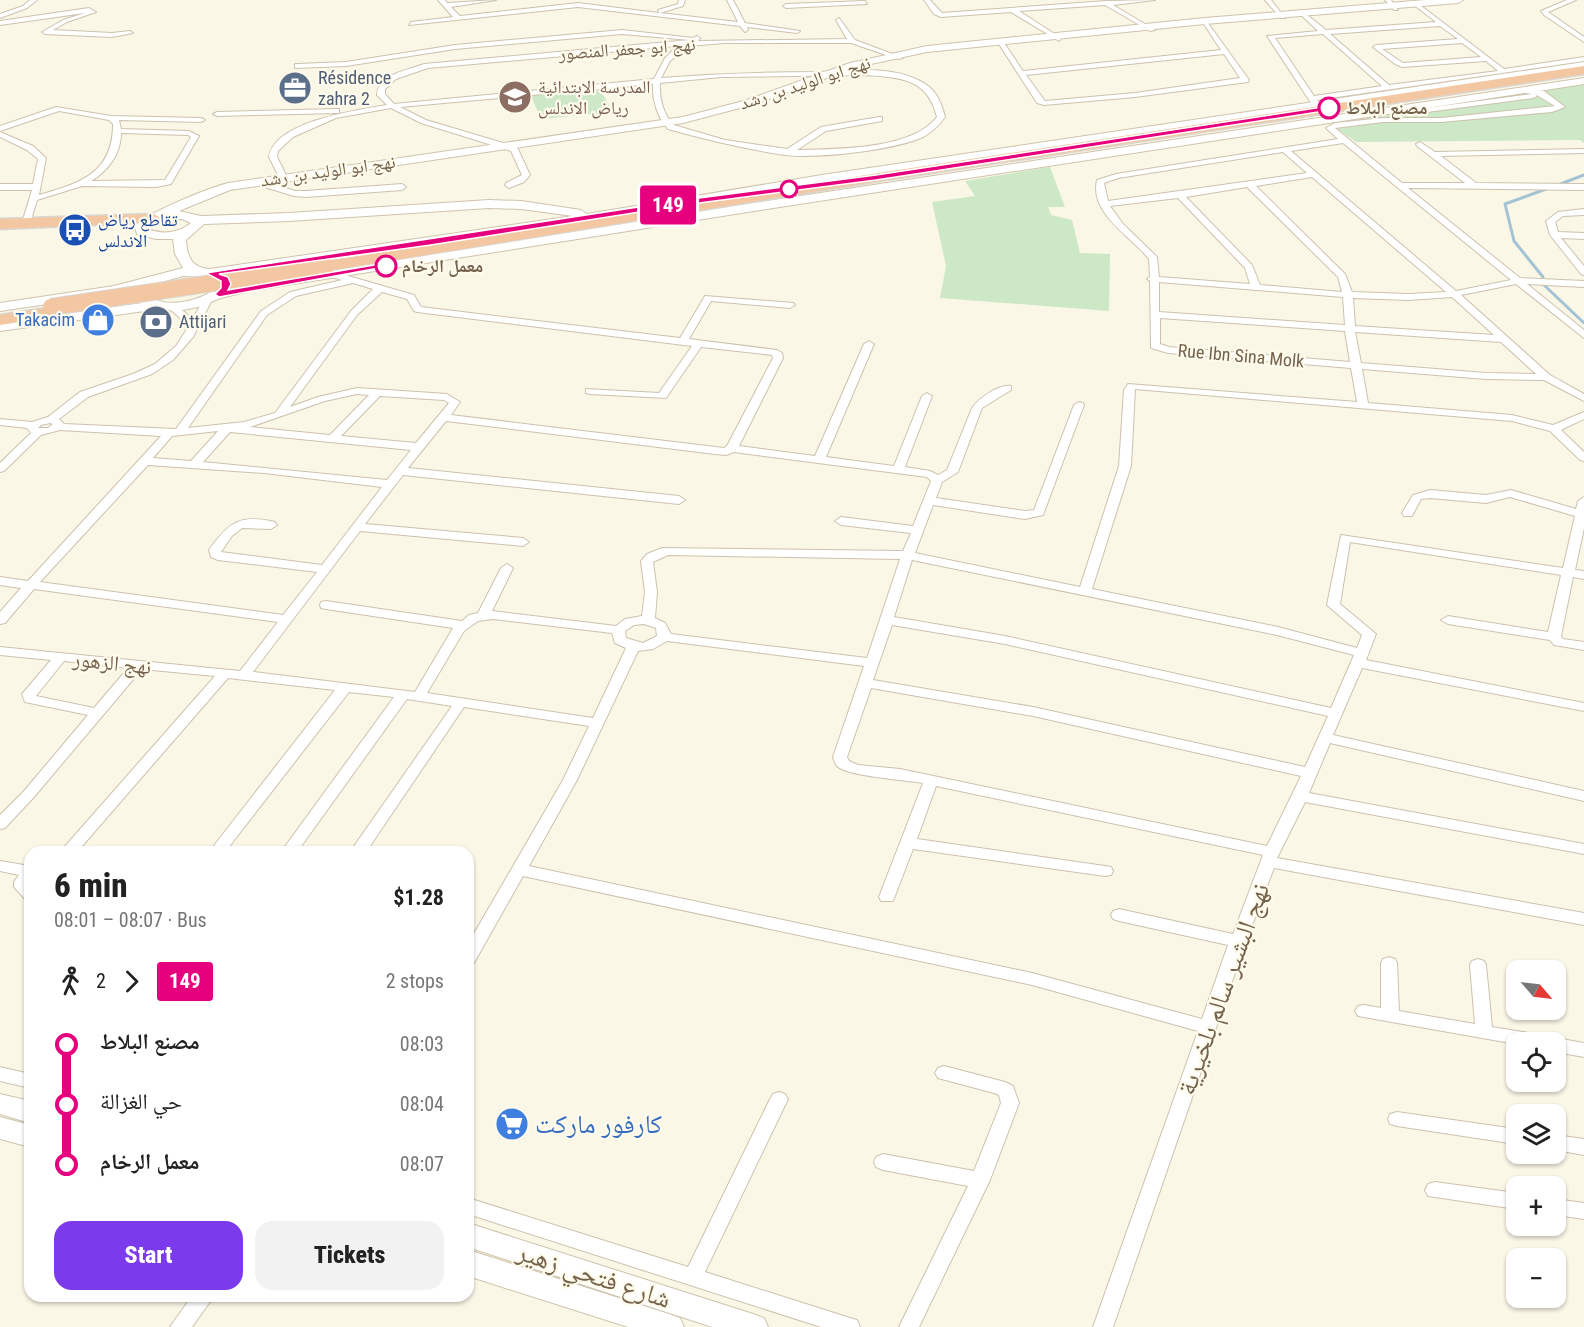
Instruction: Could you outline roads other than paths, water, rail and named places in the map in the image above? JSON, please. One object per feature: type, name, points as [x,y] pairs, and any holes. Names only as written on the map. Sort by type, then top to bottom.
[{"type":"highway","points":[[684,203],[881,177],[1584,70]]},
{"type":"highway","points":[[0,314],[52,309],[329,270],[1584,76]]},
{"type":"highway","points":[[1100,151],[1279,128]]},
{"type":"highway","points":[[329,270],[1082,141]]},
{"type":"highway","points":[[800,200],[1024,162]]},
{"type":"highway","points":[[0,224],[158,217]]},
{"type":"highway","points":[[0,232],[129,229],[148,233]]},
{"type":"highway","points":[[0,320],[52,309]]},
{"type":"street","points":[[0,16],[25,7],[34,0]]},
{"type":"street","points":[[444,3],[494,0]]},
{"type":"street","points":[[411,24],[557,3],[584,9],[596,4],[621,13],[681,5],[682,0]]},
{"type":"street","points":[[730,0],[751,42]]},
{"type":"street","points":[[927,0],[939,15],[1087,2],[1152,0]]},
{"type":"street","points":[[1268,0],[1282,16]]},
{"type":"street","name":"نهج ابو الوليد بن رشد","points":[[1418,6],[1458,0]]},
{"type":"street","name":"نهج ابو الوليد بن رشد","points":[[668,125],[751,102],[828,74],[897,56],[1206,22],[1473,0]]},
{"type":"street","points":[[1573,0],[1544,11],[1584,40]]},
{"type":"street","points":[[444,3],[458,18]]},
{"type":"street","points":[[790,14],[784,3],[865,3]]},
{"type":"street","points":[[1106,3],[1150,28]]},
{"type":"street","points":[[1418,6],[1504,71]]},
{"type":"street","points":[[0,23],[89,10],[93,12],[66,21],[45,32],[112,35],[130,33]]},
{"type":"street","points":[[1012,10],[1056,37]]},
{"type":"street","points":[[647,11],[797,31]]},
{"type":"street","points":[[664,14],[670,35]]},
{"type":"street","points":[[1303,14],[1388,88]]},
{"type":"street","points":[[706,20],[708,39]]},
{"type":"street","points":[[839,20],[852,41]]},
{"type":"street","points":[[793,22],[804,42]]},
{"type":"street","points":[[1002,43],[1040,102],[1044,103],[1135,95],[1245,80],[1206,22]]},
{"type":"street","points":[[1315,102],[1270,36],[1441,24]]},
{"type":"street","points":[[298,66],[346,64],[468,45],[622,32],[724,41]]},
{"type":"street","points":[[283,179],[273,158],[274,150],[290,135],[324,120],[392,106],[655,80],[721,75],[883,74],[917,82],[934,95],[941,117],[931,128],[920,135],[895,142],[825,153],[787,153],[734,146],[668,125],[659,105],[655,80],[664,63],[673,53],[697,38]]},
{"type":"street","name":"نهج ابو جعفر المنصور","points":[[392,106],[381,95],[381,89],[386,81],[417,68],[454,62],[724,41],[852,41],[897,56]]},
{"type":"street","points":[[1464,41],[1376,46],[1383,54],[1402,65],[1489,60]]},
{"type":"street","points":[[1021,73],[1226,52]]},
{"type":"street","points":[[1349,54],[1360,54]]},
{"type":"street","points":[[1372,54],[1383,54]]},
{"type":"street","name":"نهج ابو الوليد بن رشد","points":[[148,233],[141,227],[145,222],[209,192],[251,182],[668,125],[758,105],[843,73],[897,56]]},
{"type":"street","points":[[0,307],[114,290],[203,272],[544,225],[822,179],[1082,141],[1388,88],[1584,59]]},
{"type":"street","points":[[1315,102],[1584,65]]},
{"type":"street","points":[[1383,120],[1385,116],[1543,92],[1584,81]]},
{"type":"street","points":[[0,327],[161,305],[186,305],[329,270],[1522,90],[1543,92],[1560,107],[1552,110],[1459,118],[1383,120],[1331,127],[1584,335]]},
{"type":"street","points":[[392,106],[418,119],[511,148],[526,175],[509,185]]},
{"type":"street","points":[[0,129],[58,109],[111,118],[201,120]]},
{"type":"street","points":[[217,114],[365,111]]},
{"type":"street","points":[[33,199],[79,183],[100,172],[113,159],[118,131],[116,121],[111,118]]},
{"type":"street","points":[[787,153],[824,129],[879,119]]},
{"type":"street","points":[[79,183],[118,185],[168,182],[195,136],[189,133],[118,131]]},
{"type":"street","points":[[0,134],[37,152],[42,158],[26,224]]},
{"type":"street","points":[[1315,174],[1105,204],[1099,186],[1102,180],[1345,140]]},
{"type":"street","points":[[1420,144],[1473,185]]},
{"type":"street","points":[[1285,150],[1454,294],[1546,377],[1584,398]]},
{"type":"street","points":[[1433,154],[1584,151]]},
{"type":"street","name":"نهج ابو الوليد بن رشد","points":[[194,225],[201,208],[220,195],[283,179]]},
{"type":"street","points":[[264,184],[306,194],[402,187]]},
{"type":"street","points":[[1250,185],[1339,271],[1348,295],[1350,330],[1363,405]]},
{"type":"street","points":[[1400,185],[1584,187]]},
{"type":"street","points":[[0,187],[37,186]]},
{"type":"street","points":[[1180,195],[1249,267],[1256,288]]},
{"type":"street","points":[[193,324],[175,309],[142,297],[141,292],[168,268],[165,254],[148,233],[194,225],[489,204],[521,205],[576,213],[614,214]]},
{"type":"street","name":"Rue Ibn Sina Molk","points":[[1105,204],[1123,231],[1152,257],[1154,344],[1162,349],[1486,376],[1546,377]]},
{"type":"street","points":[[55,423],[86,393],[131,380],[161,366],[192,333],[193,324],[213,297],[225,289],[227,284],[225,279],[186,266],[180,252],[179,239],[194,225],[502,207],[527,213],[544,225]]},
{"type":"street","points":[[1584,212],[1555,216],[1550,220],[1554,235],[1584,272]]},
{"type":"street","points":[[158,217],[183,215],[194,225]]},
{"type":"street","points":[[1554,235],[1584,236]]},
{"type":"street","points":[[1569,254],[1584,254]]},
{"type":"street","points":[[329,270],[353,280],[411,297],[417,309],[772,351],[778,355],[729,451],[722,452],[444,417]]},
{"type":"street","points":[[1152,279],[1348,295],[1409,297],[1454,294],[1519,282],[1584,284]]},
{"type":"street","points":[[0,620],[31,584],[174,433],[264,313],[293,294],[353,280]]},
{"type":"street","points":[[278,416],[328,345],[354,313],[380,288]]},
{"type":"street","points":[[682,341],[704,300],[712,297],[790,305]]},
{"type":"street","points":[[1154,315],[1504,339]]},
{"type":"street","points":[[590,391],[662,396],[699,343]]},
{"type":"street","points":[[820,458],[869,344]]},
{"type":"street","points":[[1085,591],[1125,466],[1131,386],[1503,417],[1554,429],[1584,458]]},
{"type":"street","points":[[1007,388],[980,404],[952,472],[937,480],[896,586],[841,761],[855,769],[931,781],[1270,857],[1584,919]]},
{"type":"street","points":[[0,422],[36,428],[55,423],[174,433],[227,428],[278,416],[350,392],[451,398],[456,402],[400,471],[244,675]]},
{"type":"street","points":[[332,439],[378,392]]},
{"type":"street","points":[[899,468],[927,396]]},
{"type":"street","points":[[930,501],[1025,515],[1038,512],[1080,405]]},
{"type":"street","points":[[271,433],[291,410]]},
{"type":"street","points":[[1554,429],[1584,415]]},
{"type":"street","points":[[0,469],[36,428]]},
{"type":"street","points":[[227,428],[419,447]]},
{"type":"street","points":[[194,465],[227,428]]},
{"type":"street","points":[[732,448],[899,468],[924,472],[937,480]]},
{"type":"street","points":[[145,462],[390,484]]},
{"type":"street","points":[[400,471],[679,500]]},
{"type":"street","points":[[1408,513],[1417,498],[1430,494],[1486,499],[1511,494],[1562,510],[1583,510],[1554,637]]},
{"type":"street","points":[[841,521],[918,530]]},
{"type":"street","points":[[271,525],[244,522],[237,524],[214,554],[326,569]]},
{"type":"street","points":[[357,527],[523,542]]},
{"type":"street","points":[[1360,658],[1369,634],[1333,605],[1344,538],[1584,575]]},
{"type":"street","points":[[648,621],[651,592],[647,561],[666,551],[908,555],[1278,632],[1360,658],[1584,708]]},
{"type":"street","points":[[484,615],[507,568]]},
{"type":"street","points":[[0,580],[287,619]]},
{"type":"street","points":[[326,605],[464,625]]},
{"type":"street","points":[[419,696],[464,625],[484,615],[618,630],[630,622],[648,621],[662,626],[664,637]]},
{"type":"street","points":[[887,620],[1017,642],[1335,713]]},
{"type":"street","points":[[1448,620],[1554,637],[1560,642],[1584,646]]},
{"type":"street","points":[[618,630],[620,640],[634,646],[652,645],[664,637],[872,663]]},
{"type":"street","points":[[474,948],[570,780],[634,646]]},
{"type":"street","name":"نهج الزهور","points":[[0,651],[244,675],[403,694],[596,723]]},
{"type":"street","points":[[60,657],[28,694],[30,699],[99,713]]},
{"type":"street","name":"نهج البشير سالم بلخيرية","points":[[1102,1327],[1270,857],[1300,796],[1360,658]]},
{"type":"street","points":[[0,824],[99,713],[138,665]]},
{"type":"street","points":[[73,846],[224,674]]},
{"type":"street","points":[[865,683],[1040,712],[1310,773]]},
{"type":"street","points":[[222,846],[345,687]]},
{"type":"street","points":[[293,846],[403,694]]},
{"type":"street","points":[[362,846],[461,702]]},
{"type":"street","points":[[1326,738],[1584,796]]},
{"type":"street","points":[[887,897],[931,781]]},
{"type":"street","points":[[1300,796],[1584,849]]},
{"type":"street","points":[[908,843],[1105,871]]},
{"type":"street","points":[[0,866],[24,871]]},
{"type":"street","points":[[518,869],[1032,979],[1208,1027]]},
{"type":"street","points":[[1119,915],[1238,942]]},
{"type":"street","points":[[1389,963],[1390,1015]]},
{"type":"street","points":[[1478,966],[1484,1032]]},
{"type":"street","points":[[1364,1011],[1506,1036]]},
{"type":"street","points":[[1566,1047],[1584,1050]]},
{"type":"street","points":[[909,1327],[980,1180],[1010,1103],[1007,1091],[999,1087],[944,1073]]},
{"type":"street","points":[[0,1074],[24,1080]]},
{"type":"street","points":[[693,1277],[779,1099]]},
{"type":"street","points":[[0,1104],[24,1110]]},
{"type":"street","points":[[1397,1119],[1506,1135]]},
{"type":"street","points":[[0,1128],[24,1134]]},
{"type":"street","points":[[1566,1144],[1584,1147]]},
{"type":"street","points":[[884,1162],[980,1180]]},
{"type":"street","points":[[1435,1190],[1506,1200]]},
{"type":"street","points":[[474,1208],[850,1327]]},
{"type":"street","points":[[1566,1208],[1584,1211]]},
{"type":"street","name":"شارع فتحي زهير","points":[[474,1237],[753,1327]]},
{"type":"street","name":"شارع فتحي زهير","points":[[474,1265],[669,1327]]},
{"type":"street","points":[[180,1327],[199,1302]]},
{"type":"waterway","points":[[1558,185],[1584,175]]},
{"type":"waterway","points":[[1543,277],[1514,241],[1505,204],[1546,189]]},
{"type":"waterway","points":[[1544,285],[1584,323]]},
{"type":"place","name":"Résidence zahra 2","points":[[295,88]]},
{"type":"place","name":"المدرسة الابتدائية رياض الاندلس","points":[[515,97]]},
{"type":"place","name":"مصنع البلاط","points":[[1329,108]]},
{"type":"place","name":"تقاطع رياض الاندلس","points":[[75,230]]},
{"type":"place","name":"معمل الرخام","points":[[386,266]]},
{"type":"place","name":"Takacim","points":[[98,320]]},
{"type":"place","name":"Attijari","points":[[156,322]]},
{"type":"place","name":"كارفور ماركت","points":[[512,1124]]}]
